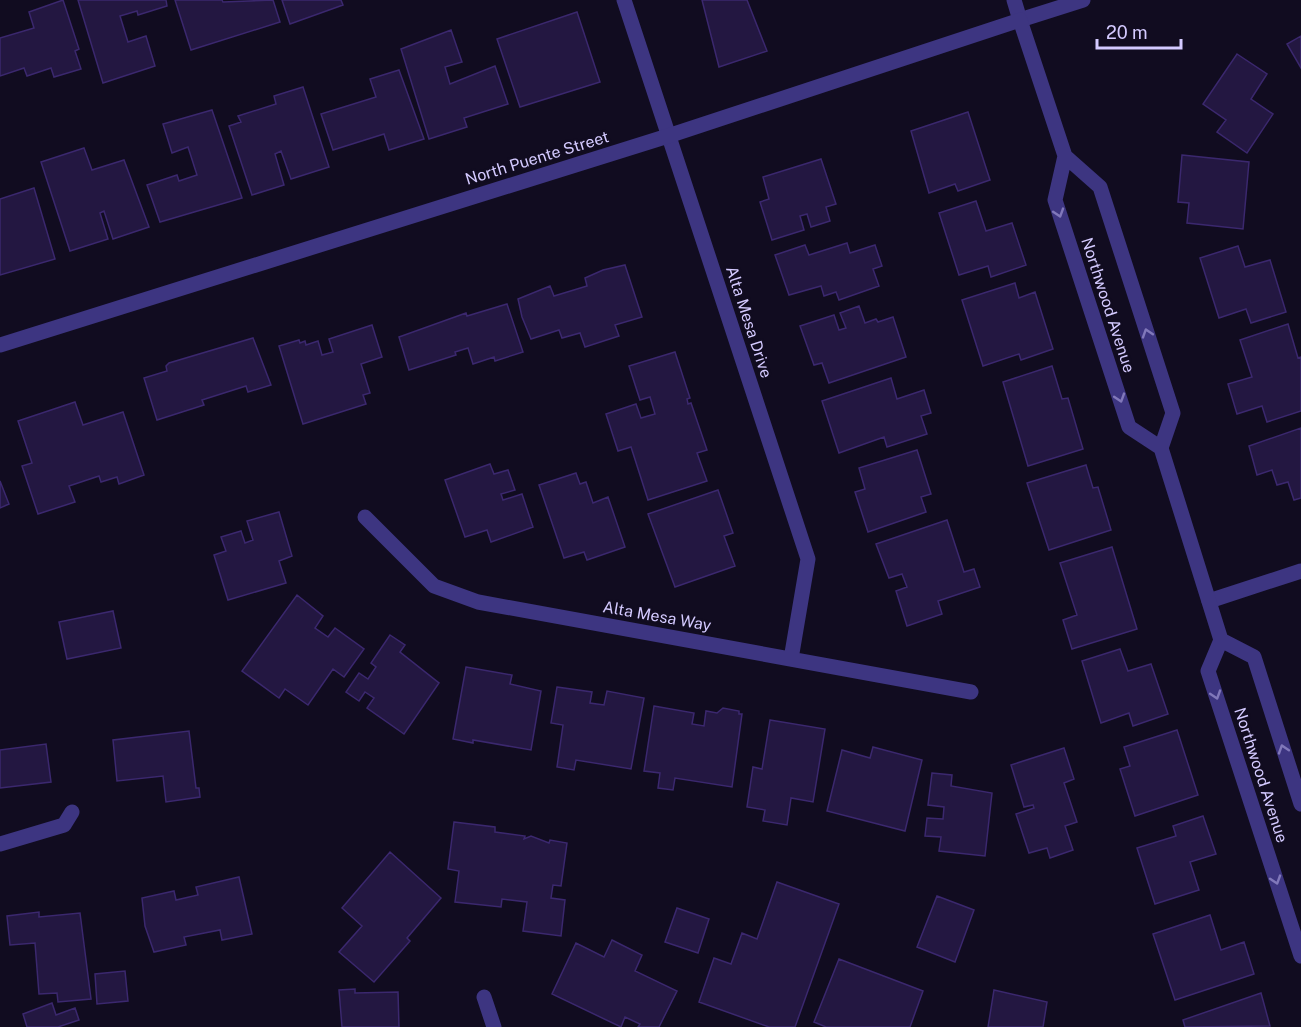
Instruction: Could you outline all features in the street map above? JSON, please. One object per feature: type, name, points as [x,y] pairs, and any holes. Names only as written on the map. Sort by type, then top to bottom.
[{"type":"street","name":"Alta Mesa Drive","points":[[624,0],[808,559],[791,659]]},
{"type":"street","points":[[1014,0],[1065,156]]},
{"type":"street","name":"North Puente Street","points":[[0,345],[668,136],[1083,0]]},
{"type":"street","name":"Northwood Avenue","points":[[1065,156],[1100,187],[1173,413],[1161,448],[1129,426],[1125,415],[1055,200],[1065,156]]},
{"type":"street","points":[[1161,448],[1221,640]]},
{"type":"street","name":"Alta Mesa Way","points":[[365,517],[434,586],[478,602],[971,692]]},
{"type":"street","points":[[1209,601],[1301,571]]},
{"type":"street","name":"Northwood Avenue","points":[[1301,804],[1254,657],[1221,640],[1208,671],[1301,956]]},
{"type":"street","points":[[0,844],[64,825],[72,812]]},
{"type":"street","points":[[484,997],[494,1027]]},
{"type":"building","points":[[63,0],[79,49],[75,51],[81,69],[54,77],[51,68],[27,76],[24,68],[0,76],[0,38],[34,28],[29,12]]},
{"type":"building","points":[[78,0],[166,0],[167,6],[138,15],[137,11],[120,16],[128,42],[146,36],[155,66],[103,83]]},
{"type":"building","points":[[175,0],[222,0],[223,2],[273,0],[280,22],[191,50]]},
{"type":"building","points":[[282,0],[341,0],[343,5],[290,24]]},
{"type":"building","points":[[702,0],[747,0],[767,51],[719,67]]},
{"type":"building","points":[[577,12],[600,82],[520,107],[497,39]]},
{"type":"building","points":[[451,30],[462,62],[445,67],[450,84],[495,66],[508,104],[464,118],[467,127],[429,139],[401,49]]},
{"type":"building","points":[[1301,36],[1301,68],[1287,44]]},
{"type":"building","points":[[1237,54],[1267,74],[1251,99],[1273,114],[1247,153],[1217,132],[1226,120],[1203,104]]},
{"type":"building","points":[[399,70],[424,139],[389,150],[384,134],[333,150],[321,114],[376,97],[370,79]]},
{"type":"building","points":[[303,87],[329,167],[291,179],[281,151],[275,154],[284,185],[252,195],[229,126],[241,122],[238,116],[276,104],[274,96]]},
{"type":"building","points":[[212,110],[242,198],[160,222],[147,185],[177,175],[179,181],[197,175],[188,147],[172,153],[163,124]]},
{"type":"building","points":[[968,112],[990,180],[958,191],[955,184],[929,193],[911,131]]},
{"type":"building","points":[[84,148],[92,170],[124,160],[149,227],[113,239],[104,211],[100,213],[108,239],[70,251],[41,162]]},
{"type":"building","points":[[1182,155],[1249,162],[1243,229],[1187,223],[1189,203],[1178,202]]},
{"type":"building","points":[[821,159],[836,204],[826,207],[830,221],[811,227],[807,214],[800,216],[804,230],[772,240],[760,202],[769,199],[763,177]]},
{"type":"building","points":[[34,188],[55,259],[0,275],[0,199]]},
{"type":"building","points":[[976,201],[986,231],[1012,223],[1026,265],[991,277],[988,266],[959,275],[939,213]]},
{"type":"building","points":[[847,243],[850,253],[875,245],[882,266],[873,269],[879,286],[839,300],[836,292],[824,296],[821,286],[789,295],[775,255],[805,245],[809,255]]},
{"type":"building","points":[[1238,246],[1245,267],[1270,260],[1286,312],[1251,323],[1246,309],[1219,318],[1200,258]]},
{"type":"building","points":[[625,265],[642,317],[615,325],[619,336],[585,347],[580,333],[562,338],[559,330],[531,339],[518,299],[550,286],[554,296],[587,286],[585,278],[603,270]]},
{"type":"building","points":[[1015,283],[1019,298],[1035,292],[1053,349],[1021,360],[1019,354],[983,366],[962,300]]},
{"type":"building","points":[[507,304],[523,352],[495,361],[494,357],[473,364],[468,348],[455,352],[456,355],[409,370],[399,337],[466,313],[467,316]]},
{"type":"building","points":[[859,306],[865,323],[893,317],[906,357],[829,383],[822,363],[814,365],[800,326],[834,315],[839,330],[846,328],[840,313]]},
{"type":"building","points":[[1288,324],[1298,358],[1301,357],[1301,411],[1267,422],[1262,406],[1237,414],[1228,384],[1252,377],[1240,340]]},
{"type":"building","points":[[372,325],[382,357],[361,364],[370,393],[363,395],[366,404],[303,424],[279,346],[299,340],[300,343],[305,341],[306,345],[318,341],[322,355],[333,352],[329,339]]},
{"type":"building","points":[[253,338],[271,385],[248,392],[246,386],[202,400],[204,405],[157,420],[144,378],[167,371],[166,366],[169,363]]},
{"type":"building","points":[[675,352],[690,398],[687,399],[688,404],[691,403],[707,450],[697,453],[707,481],[648,500],[631,447],[618,451],[606,414],[636,404],[641,418],[655,414],[650,397],[640,400],[629,366]]},
{"type":"building","points":[[1052,366],[1062,399],[1068,398],[1083,449],[1028,466],[1003,382]]},
{"type":"building","points":[[891,378],[897,399],[924,390],[931,413],[921,416],[927,434],[887,447],[884,437],[839,453],[822,401]]},
{"type":"building","points":[[75,402],[83,425],[123,412],[144,475],[119,484],[117,477],[101,482],[99,476],[69,486],[75,502],[38,514],[22,466],[32,463],[18,421]]},
{"type":"building","points":[[1301,428],[1301,498],[1294,500],[1288,482],[1277,485],[1272,470],[1257,475],[1249,446]]},
{"type":"building","points":[[917,450],[931,494],[921,497],[926,512],[868,532],[855,492],[865,489],[859,468]]},
{"type":"building","points":[[490,464],[494,474],[508,470],[515,490],[501,494],[503,500],[522,494],[533,527],[491,542],[487,530],[465,537],[445,480]]},
{"type":"building","points":[[1086,465],[1093,488],[1098,487],[1111,530],[1049,550],[1027,483]]},
{"type":"building","points":[[576,473],[580,484],[586,482],[593,503],[608,497],[625,547],[587,560],[584,552],[564,558],[539,485]]},
{"type":"building","points":[[0,481],[9,504],[0,508]]},
{"type":"building","points":[[718,490],[733,533],[724,536],[735,566],[675,587],[648,514]]},
{"type":"building","points":[[279,512],[292,556],[279,561],[286,583],[228,600],[214,555],[226,551],[221,537],[241,531],[245,543],[253,540],[247,521]]},
{"type":"building","points":[[947,520],[964,572],[974,569],[980,587],[938,601],[942,614],[907,626],[896,591],[907,587],[902,574],[889,578],[876,544]]},
{"type":"building","points":[[1112,547],[1137,629],[1072,649],[1063,620],[1077,615],[1060,563]]},
{"type":"building","points":[[297,595],[323,616],[315,628],[328,637],[335,628],[364,649],[344,677],[333,669],[308,705],[285,689],[279,698],[242,671]]},
{"type":"building","points":[[113,611],[121,648],[67,659],[59,622]]},
{"type":"building","points":[[390,635],[405,645],[400,652],[439,683],[404,734],[367,708],[374,698],[365,692],[359,701],[346,692],[359,673],[368,679],[376,667],[371,663]]},
{"type":"building","points":[[1120,649],[1128,671],[1151,664],[1168,714],[1133,726],[1129,713],[1101,723],[1082,661]]},
{"type":"building","points":[[466,667],[512,675],[510,684],[541,691],[531,750],[473,740],[473,743],[453,739]]},
{"type":"building","points":[[557,687],[592,692],[590,703],[604,705],[607,691],[644,698],[631,769],[576,760],[574,770],[557,767],[563,725],[551,723]]},
{"type":"building","points":[[654,706],[694,713],[692,724],[704,726],[706,711],[717,713],[723,708],[739,711],[739,714],[742,714],[732,787],[675,778],[673,790],[658,788],[660,773],[644,771]]},
{"type":"building","points":[[770,720],[825,729],[813,802],[791,798],[787,825],[763,821],[765,810],[747,807],[753,767],[762,769]]},
{"type":"building","points":[[1177,730],[1198,795],[1135,816],[1120,769],[1130,766],[1124,747]]},
{"type":"building","points":[[189,731],[196,788],[199,788],[200,797],[166,802],[163,776],[117,781],[113,740]]},
{"type":"building","points":[[46,744],[51,782],[0,788],[0,750]]},
{"type":"building","points":[[873,747],[922,760],[905,831],[827,811],[842,750],[870,758]]},
{"type":"building","points":[[1064,748],[1074,779],[1064,783],[1077,822],[1065,826],[1073,850],[1050,858],[1047,848],[1029,853],[1016,814],[1034,808],[1033,805],[1024,807],[1011,765]]},
{"type":"building","points":[[932,773],[952,775],[951,786],[992,793],[985,856],[939,851],[941,837],[925,836],[927,818],[943,819],[944,807],[928,805]]},
{"type":"building","points":[[1203,816],[1216,854],[1190,862],[1199,890],[1155,904],[1137,848],[1176,836],[1173,826]]},
{"type":"building","points":[[454,822],[495,827],[495,832],[525,836],[524,839],[531,836],[549,843],[550,840],[567,843],[561,886],[553,885],[551,898],[565,900],[561,936],[523,931],[527,902],[502,899],[501,907],[455,902],[459,871],[448,869]]},
{"type":"building","points":[[390,852],[441,898],[407,938],[410,941],[374,982],[339,952],[362,926],[342,908]]},
{"type":"building","points":[[239,877],[252,934],[222,940],[220,930],[184,937],[186,945],[154,952],[145,926],[142,898],[174,891],[176,900],[198,895],[196,887]]},
{"type":"building","points":[[777,882],[839,904],[795,1027],[769,1027],[699,1002],[714,958],[731,964],[742,933],[757,939]]},
{"type":"building","points":[[937,896],[974,910],[955,962],[917,947]]},
{"type":"building","points":[[677,908],[709,919],[698,953],[665,942]]},
{"type":"building","points":[[39,912],[39,917],[80,913],[91,999],[58,1002],[57,993],[39,994],[35,943],[10,945],[7,916]]},
{"type":"building","points":[[1210,915],[1221,950],[1244,942],[1254,974],[1175,1000],[1153,934]]},
{"type":"building","points":[[612,940],[642,955],[635,971],[677,991],[659,1027],[638,1027],[640,1024],[625,1017],[621,1027],[552,994],[576,943],[604,957]]},
{"type":"building","points":[[839,959],[923,991],[910,1027],[826,1027],[814,1022]]},
{"type":"building","points":[[125,971],[128,1001],[97,1004],[95,974]]},
{"type":"building","points":[[355,989],[355,993],[398,992],[399,1027],[342,1027],[339,990]]},
{"type":"building","points":[[994,990],[1047,1002],[1043,1027],[988,1027]]},
{"type":"building","points":[[1261,993],[1270,1026],[1185,1027],[1183,1020]]},
{"type":"building","points":[[52,1003],[56,1015],[75,1008],[79,1020],[58,1027],[27,1027],[23,1014]]}]
